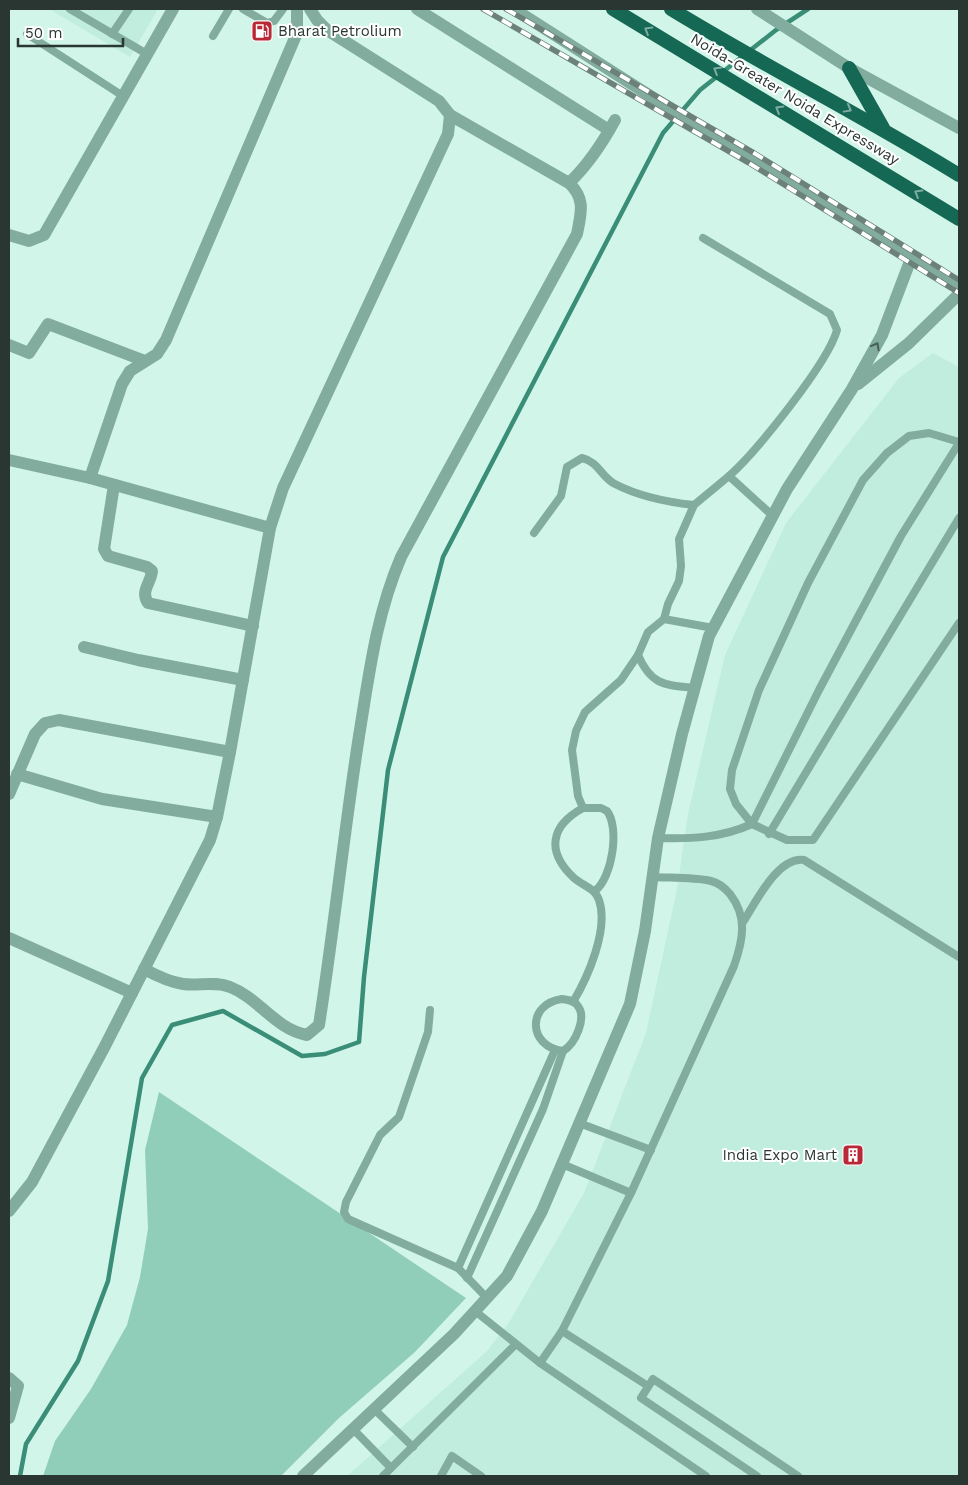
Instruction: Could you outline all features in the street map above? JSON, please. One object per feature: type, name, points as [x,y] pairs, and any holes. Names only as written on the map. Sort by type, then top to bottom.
[{"type":"highway","name":"Noida-Greater Noida Expressway","points":[[613,9],[684,50],[959,219]]},
{"type":"highway","name":"Noida-Greater Noida Expressway","points":[[671,9],[712,34],[884,128],[959,175]]},
{"type":"highway","points":[[849,68],[884,128]]},
{"type":"street","points":[[9,235],[29,241],[44,234],[173,9]]},
{"type":"street","points":[[90,478],[122,384],[130,371],[157,354],[166,340],[198,268],[296,33],[297,9]]},
{"type":"street","points":[[144,969],[166,980],[185,984],[228,986],[247,996],[293,1032],[307,1035],[320,1025],[356,758],[375,634],[387,588],[400,557],[577,234],[581,210],[578,192],[569,182],[450,114],[439,101],[327,30],[310,9]]},
{"type":"street","points":[[417,9],[612,125],[585,168],[569,182]]},
{"type":"street","points":[[514,9],[652,97],[702,126],[959,286]]},
{"type":"street","points":[[757,9],[849,68],[959,128]]},
{"type":"street","points":[[9,1211],[32,1182],[210,840],[218,817],[270,528],[283,488],[448,134],[450,114]]},
{"type":"street","points":[[303,1476],[454,1334],[507,1276],[542,1211],[630,1004],[653,878],[658,838],[695,688],[713,628],[787,489],[852,389],[882,335],[912,256]]},
{"type":"street","points":[[852,389],[909,343],[959,294]]},
{"type":"street","points":[[9,345],[29,353],[48,324],[145,362]]},
{"type":"street","points":[[9,460],[90,478],[270,528]]},
{"type":"street","points":[[114,485],[104,539],[104,549],[108,556],[147,567],[152,571],[152,578],[145,590],[144,597],[148,603],[253,626]]},
{"type":"street","points":[[84,647],[138,660],[243,680]]},
{"type":"street","points":[[9,794],[35,734],[45,723],[59,720],[230,752]]},
{"type":"street","points":[[17,774],[102,799],[218,817]]},
{"type":"street","points":[[9,938],[132,993]]},
{"type":"street","points":[[9,1378],[18,1386],[9,1418]]},
{"type":"lane","points":[[70,9],[147,54]]},
{"type":"lane","points":[[112,34],[129,9]]},
{"type":"lane","points":[[213,36],[230,9]]},
{"type":"lane","points":[[243,9],[266,23],[274,20],[283,9]]},
{"type":"lane","points":[[27,34],[123,96]]},
{"type":"lane","points":[[583,808],[578,796],[572,750],[576,731],[585,712],[621,680],[638,655],[648,632],[664,619],[668,604],[679,581],[681,566],[679,539],[694,506],[744,462],[805,384],[826,354],[837,330],[830,314],[703,238]]},
{"type":"lane","points":[[658,838],[705,838],[726,834],[752,824],[819,690],[901,536],[959,443],[929,433],[909,436],[887,453],[863,480],[828,544],[759,690],[732,770],[730,789],[736,804],[752,824],[769,834],[788,840],[813,840],[959,623]]},
{"type":"lane","points":[[534,533],[561,496],[567,467],[582,458],[598,466],[613,483],[634,492],[656,500],[694,506]]},
{"type":"lane","points":[[729,476],[773,516]]},
{"type":"lane","points":[[769,834],[959,518]]},
{"type":"lane","points":[[664,619],[713,628]]},
{"type":"lane","points":[[638,655],[646,672],[653,680],[695,688]]},
{"type":"lane","points":[[573,1002],[594,959],[601,912],[595,891],[575,879],[564,868],[558,859],[554,845],[556,834],[563,824],[572,814],[583,808],[601,808],[608,811],[614,826],[606,877],[595,891]]},
{"type":"lane","points":[[743,922],[785,863],[796,859],[804,860],[959,957]]},
{"type":"lane","points":[[540,1363],[562,1330],[631,1193],[740,950],[743,922],[739,906],[724,886],[712,881],[653,878]]},
{"type":"lane","points":[[562,999],[573,1002],[578,1006],[580,1022],[569,1048],[559,1051],[547,1047],[537,1034],[537,1017],[546,1004],[562,999]]},
{"type":"lane","points":[[430,1010],[428,1032],[399,1118],[380,1135],[346,1202],[344,1212],[348,1219],[458,1268],[487,1298]]},
{"type":"lane","points":[[458,1268],[559,1051]]},
{"type":"lane","points":[[467,1278],[539,1118],[559,1051]]},
{"type":"lane","points":[[579,1123],[651,1150]]},
{"type":"lane","points":[[562,1164],[631,1193]]},
{"type":"lane","points":[[475,1311],[515,1345],[540,1363],[706,1476]]},
{"type":"lane","points":[[562,1330],[648,1386]]},
{"type":"lane","points":[[383,1476],[515,1345]]},
{"type":"lane","points":[[757,1476],[641,1398],[653,1379],[798,1476]]},
{"type":"lane","points":[[374,1409],[413,1447]]},
{"type":"lane","points":[[353,1429],[391,1468]]},
{"type":"lane","points":[[441,1476],[452,1456],[481,1476]]},
{"type":"shaded area","points":[[49,9],[158,9],[130,57]]},
{"type":"shaded area","points":[[933,353],[959,367],[959,1476],[347,1476],[487,1351],[508,1324],[584,1193],[646,1033],[677,889],[688,814],[725,655],[786,523],[899,378]]},
{"type":"shaded area","points":[[159,1092],[466,1298],[415,1352],[339,1418],[281,1476],[43,1476],[55,1441],[91,1389],[127,1325],[140,1277],[148,1229],[145,1150]]},
{"type":"waterway","points":[[20,1476],[26,1444],[78,1361],[108,1281],[142,1078],[172,1025],[223,1011],[302,1056],[325,1054],[359,1042],[364,977],[388,770],[443,557],[663,133],[700,90],[776,30],[808,9]]},
{"type":"railway","points":[[483,9],[749,163],[959,293]]},
{"type":"railway","points":[[506,9],[754,153],[959,280]]},
{"type":"place","name":"Bharat Petrolium","points":[[262,31]]},
{"type":"place","name":"India Expo Mart","points":[[853,1155]]}]
